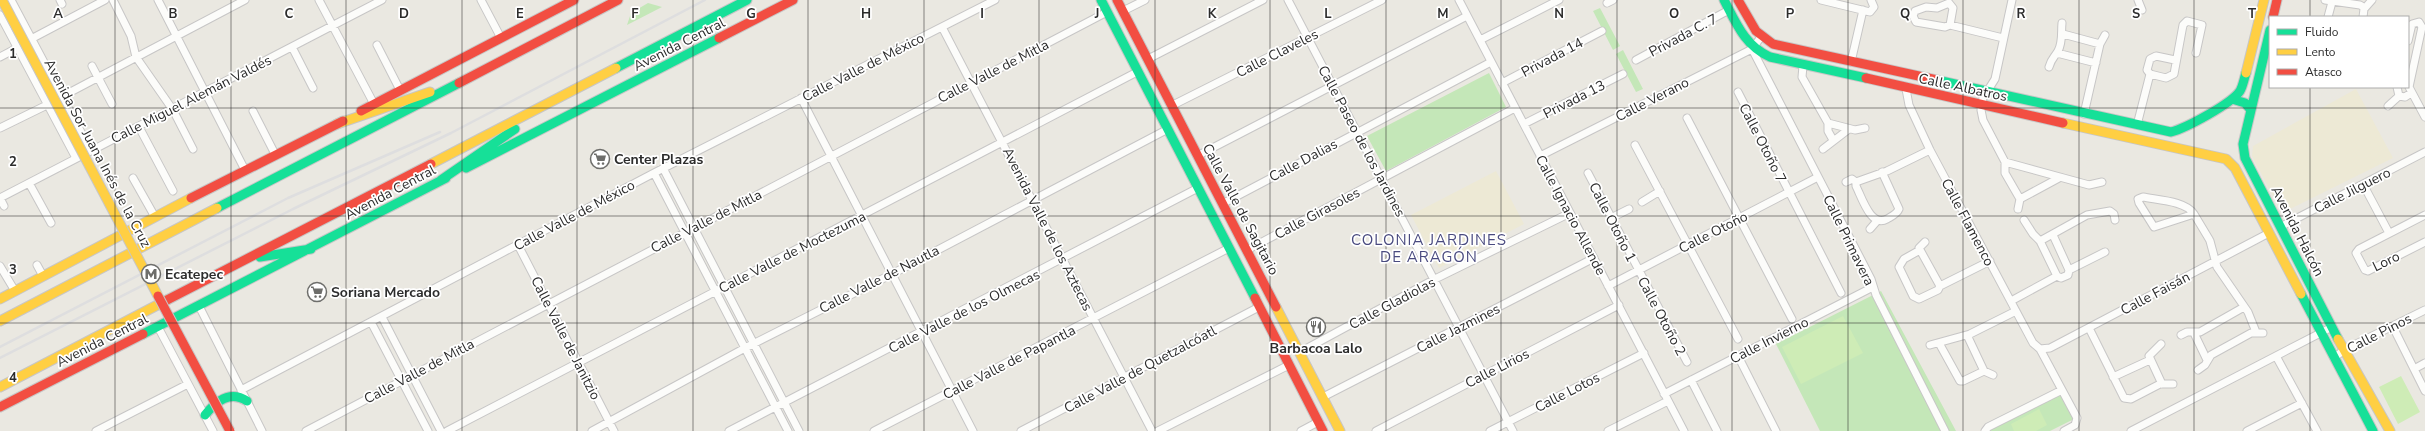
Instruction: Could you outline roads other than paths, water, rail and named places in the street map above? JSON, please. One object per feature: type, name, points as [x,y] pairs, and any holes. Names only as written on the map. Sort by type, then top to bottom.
[{"type":"main road","name":"Avenida Sor Juana Inés de la Cruz","points":[[2,0],[230,431]]},
{"type":"main road","points":[[0,299],[275,154],[337,124],[574,0]]},
{"type":"main road","points":[[0,321],[618,0]]},
{"type":"main road","name":"Avenida Central","points":[[0,388],[747,0]]},
{"type":"main road","name":"Avenida Central","points":[[0,407],[311,249],[441,180],[521,142],[793,0]]},
{"type":"main road","name":"Calle Valle de Sagitario","points":[[1101,0],[1323,431]]},
{"type":"main road","name":"Calle Valle de Sagitario","points":[[1117,0],[1340,431]]},
{"type":"main road","points":[[1724,0],[1743,36],[1752,49]]},
{"type":"main road","name":"Calle Albatros","points":[[1738,0],[1752,26],[1761,37],[1773,44],[2183,136],[2232,99]]},
{"type":"main road","points":[[2251,110],[2242,101],[2232,99],[2242,87],[2264,0]]},
{"type":"main road","points":[[2273,16],[2276,0]]},
{"type":"main road","name":"Avenida Halcón","points":[[2269,34],[2243,144],[2248,164],[2344,350],[2390,431]]},
{"type":"main road","name":"Calle Albatros","points":[[1752,49],[1770,57],[1803,66],[2226,159]]},
{"type":"main road","points":[[337,124],[366,116],[413,96],[451,87]]},
{"type":"main road","points":[[441,180],[557,99]]},
{"type":"main road","points":[[2183,136],[2187,150]]},
{"type":"main road","points":[[2226,159],[2237,154],[2243,144]]},
{"type":"main road","name":"Avenida Halcón","points":[[2226,159],[2235,168],[2320,333],[2373,431]]},
{"type":"main road","points":[[248,259],[311,249]]},
{"type":"main road","points":[[205,415],[214,404],[224,398],[237,396],[247,401]]},
{"type":"street","name":"Avenida Sor Juana Inés de la Cruz","points":[[11,0],[61,97],[91,151]]},
{"type":"street","points":[[31,39],[105,0]]},
{"type":"street","points":[[113,0],[131,36],[136,57],[173,110],[193,149]]},
{"type":"street","points":[[158,0],[245,170]]},
{"type":"street","points":[[61,97],[175,35],[245,0]]},
{"type":"street","points":[[319,0],[374,104]]},
{"type":"street","name":"Calle Miguel Alemán Valdés","points":[[0,198],[173,110],[382,0]]},
{"type":"street","points":[[481,0],[501,38]]},
{"type":"street","name":"Calle Valle de México","points":[[241,390],[663,168],[995,0]]},
{"type":"street","points":[[1123,11],[1145,0]]},
{"type":"street","points":[[1148,58],[1263,0]]},
{"type":"street","name":"Calle Paseo de los Jardines","points":[[1288,0],[1358,131],[1513,431]]},
{"type":"street","name":"Calle Claveles","points":[[1171,106],[1382,0]]},
{"type":"street","name":"Calle Ignacio Allende","points":[[1459,0],[1684,431]]},
{"type":"street","points":[[1480,40],[1559,0]]},
{"type":"street","points":[[1825,0],[1863,10],[1873,10],[1874,6],[1871,0]]},
{"type":"street","points":[[2012,0],[1995,80],[1986,92],[1982,105],[1983,120],[2005,162],[2005,173],[2020,199],[2018,209]]},
{"type":"street","points":[[2138,0],[2142,10]]},
{"type":"street","points":[[2362,16],[2365,8],[2372,0]]},
{"type":"street","points":[[2328,16],[2328,1],[2360,5],[2365,8]]},
{"type":"street","points":[[1950,25],[1953,8],[1951,3],[1938,8],[1924,7],[1915,11],[1913,16],[1916,22],[1945,27],[1950,25],[2003,38]]},
{"type":"street","name":"Privada C. 7","points":[[1636,60],[1729,10]]},
{"type":"street","points":[[1851,62],[1863,10]]},
{"type":"street","name":"Calle Valle de Mitla","points":[[306,431],[402,379],[549,304],[694,226],[1107,12]]},
{"type":"street","name":"Avenida Sor Juana Inés de la Cruz","points":[[0,15],[76,158]]},
{"type":"street","points":[[1197,156],[1332,84],[1467,16]]},
{"type":"street","points":[[2150,74],[2170,77],[2175,72],[2175,60],[2183,25],[2187,21],[2202,25],[2196,53]]},
{"type":"street","points":[[2409,37],[2412,24],[2419,22],[2422,27],[2409,82],[2411,93],[2425,117]]},
{"type":"street","points":[[2049,67],[2052,57],[2057,53],[2062,34],[2062,23]]},
{"type":"street","name":"Avenida Valle de los Aztecas","points":[[942,27],[1152,431]]},
{"type":"street","name":"Privada 14","points":[[1502,83],[1602,31]]},
{"type":"street","points":[[2062,34],[2100,44]]},
{"type":"street","points":[[2084,114],[2100,44],[2106,35]]},
{"type":"street","name":"Calle Verano","points":[[1540,156],[1752,49],[1761,37]]},
{"type":"street","points":[[377,45],[400,90]]},
{"type":"street","points":[[292,47],[313,88]]},
{"type":"street","points":[[0,57],[17,48]]},
{"type":"street","name":"Calle Primavera","points":[[1752,49],[1945,431]]},
{"type":"street","points":[[2057,53],[2096,63]]},
{"type":"street","points":[[2137,125],[2150,74],[2147,70],[2151,57],[2175,60]]},
{"type":"street","name":"Calle Dalias","points":[[1222,204],[1491,62]]},
{"type":"street","points":[[92,66],[112,104]]},
{"type":"street","points":[[1803,66],[1802,77],[1828,124],[1827,129],[1833,140]]},
{"type":"street","name":"Calle Valle de Moctezuma","points":[[447,431],[1137,72]]},
{"type":"street","name":"Privada 13","points":[[1524,124],[1623,74]]},
{"type":"street","points":[[2397,88],[2399,96]]},
{"type":"street","name":"Calle Flamenco","points":[[1906,89],[1908,105],[1930,150],[2032,343],[2040,349],[2060,391],[2065,394],[2077,418],[2075,425],[2064,431]]},
{"type":"street","name":"Calle Otoño 7","points":[[1738,92],[1841,293]]},
{"type":"street","points":[[2399,96],[2405,97],[2411,93]]},
{"type":"street","points":[[2388,106],[2399,96]]},
{"type":"street","points":[[801,98],[973,431]]},
{"type":"street","points":[[0,128],[47,104]]},
{"type":"street","name":"Calle Girasoles","points":[[1247,250],[1515,108]]},
{"type":"street","points":[[253,111],[275,154]]},
{"type":"street","points":[[1687,118],[1792,319]]},
{"type":"street","points":[[1828,124],[1859,131],[1865,128]]},
{"type":"street","points":[[139,127],[173,191]]},
{"type":"street","name":"Calle Valle de Nautla","points":[[592,431],[753,343],[892,274],[1168,129]]},
{"type":"street","points":[[1823,149],[1849,129]]},
{"type":"street","points":[[1635,145],[1738,339]]},
{"type":"street","points":[[1846,182],[1852,179],[1856,182],[1930,150]]},
{"type":"street","name":"Calle Jilguero","points":[[2280,227],[2425,152]]},
{"type":"street","points":[[2005,162],[2089,185],[2102,182]]},
{"type":"street","points":[[663,168],[799,431]]},
{"type":"street","points":[[1877,221],[1882,222],[1894,216],[1899,209],[1882,172]]},
{"type":"street","points":[[654,173],[686,231],[788,431]]},
{"type":"street","name":"Calle Otoño 1","points":[[1588,173],[1638,270]]},
{"type":"street","name":"Calle Otoño","points":[[1608,286],[1818,177]]},
{"type":"street","points":[[133,178],[155,217]]},
{"type":"street","points":[[2020,199],[2059,178]]},
{"type":"street","points":[[1856,182],[1856,186],[1877,221]]},
{"type":"street","points":[[29,183],[51,223]]},
{"type":"street","points":[[2363,184],[2389,233],[2425,215]]},
{"type":"street","name":"Calle Valle de los Olmecas","points":[[729,431],[775,406],[1064,260],[1198,188]]},
{"type":"street","points":[[1642,202],[1660,191]]},
{"type":"street","points":[[2194,214],[2154,227],[2138,199],[2144,197],[2186,206],[2194,214],[2210,241],[2221,273],[2231,284],[2260,333],[2211,355],[2198,370]]},
{"type":"street","points":[[0,198],[4,206]]},
{"type":"street","points":[[1611,218],[1629,209]]},
{"type":"street","points":[[2040,241],[2097,212],[2112,212],[2115,220]]},
{"type":"street","name":"Calle Gladiolas","points":[[1300,352],[1435,280],[1570,213]]},
{"type":"street","points":[[2024,220],[2033,234],[2040,241],[2057,276]]},
{"type":"street","points":[[1870,229],[1877,221]]},
{"type":"street","name":"Calle Faisán","points":[[2040,349],[2050,348],[2268,233]]},
{"type":"street","name":"Loro","points":[[2389,233],[2356,251],[2365,270],[2368,271],[2425,242]]},
{"type":"street","points":[[2053,234],[2069,270]]},
{"type":"street","points":[[1925,242],[1919,246],[1920,250],[1940,286]]},
{"type":"street","name":"Calle Valle de Janitzio","points":[[518,244],[614,431]]},
{"type":"street","name":"Calle Valle de Papantla","points":[[874,431],[1094,319],[1229,248]]},
{"type":"street","points":[[1920,250],[1904,260],[1899,267],[1913,296],[1921,299],[1938,290],[1940,286],[1990,261]]},
{"type":"street","points":[[2011,301],[2057,276],[2061,278],[2066,276],[2069,270],[2105,252]]},
{"type":"street","name":"Calle Jazmines","points":[[1323,397],[1594,258]]},
{"type":"street","points":[[37,265],[43,276]]},
{"type":"street","points":[[0,266],[15,291]]},
{"type":"street","name":"Calle Otoño 2","points":[[1638,270],[1687,362]]},
{"type":"street","name":"Calle Invierno","points":[[1664,394],[1873,286]]},
{"type":"street","name":"Calle Lirios","points":[[1376,431],[1619,305]]},
{"type":"street","points":[[199,306],[262,431]]},
{"type":"street","name":"Calle Valle de Quetzalcóatl","points":[[1022,431],[1259,307]]},
{"type":"street","points":[[2181,335],[2187,332],[2200,332],[2244,307]]},
{"type":"street","name":"Calle Pinos","points":[[2334,358],[2344,350],[2425,310]]},
{"type":"street","points":[[1930,345],[1967,335],[2016,311]]},
{"type":"street","points":[[382,317],[440,431]]},
{"type":"street","points":[[371,322],[428,431]]},
{"type":"street","points":[[158,327],[213,431]]},
{"type":"street","points":[[2131,431],[2332,327]]},
{"type":"street","points":[[2393,327],[2425,391]]},
{"type":"street","points":[[2089,328],[2122,397],[2126,400],[2162,384],[2173,384]]},
{"type":"street","points":[[2194,333],[2207,360]]},
{"type":"street","points":[[1967,335],[1984,371],[1993,375]]},
{"type":"street","points":[[1939,343],[1960,381],[1984,371]]},
{"type":"street","points":[[2161,344],[2151,351],[2150,360],[2162,384]]},
{"type":"street","name":"Calle Lotos","points":[[1490,431],[1644,353]]},
{"type":"street","points":[[1738,356],[1776,431]]},
{"type":"street","points":[[2276,356],[2317,431]]},
{"type":"street","points":[[2113,377],[2150,360]]},
{"type":"street","points":[[2414,369],[2425,363]]},
{"type":"street","points":[[1158,431],[1289,365]]},
{"type":"street","points":[[1691,380],[1717,431]]},
{"type":"street","points":[[96,431],[188,384]]},
{"type":"street","points":[[1985,431],[1988,427],[2060,391]]},
{"type":"street","points":[[1608,431],[1668,401]]},
{"type":"street","points":[[2247,431],[2302,403]]},
{"type":"street","points":[[1301,431],[1318,422]]},
{"type":"railway","points":[[0,358],[293,209],[451,133],[705,0]]},
{"type":"railway","points":[[0,347],[288,198],[440,132]]},
{"type":"place","name":"Center Plazas","points":[[600,159]]},
{"type":"place","name":"Ecatepec","points":[[151,274]]},
{"type":"place","name":"Soriana Mercado","points":[[317,292]]},
{"type":"place","name":"Barbacoa Lalo","points":[[1316,327]]},
{"type":"district","name":"COLONIA JARDINES DE ARAGÓN","points":[[1429,248]]}]
